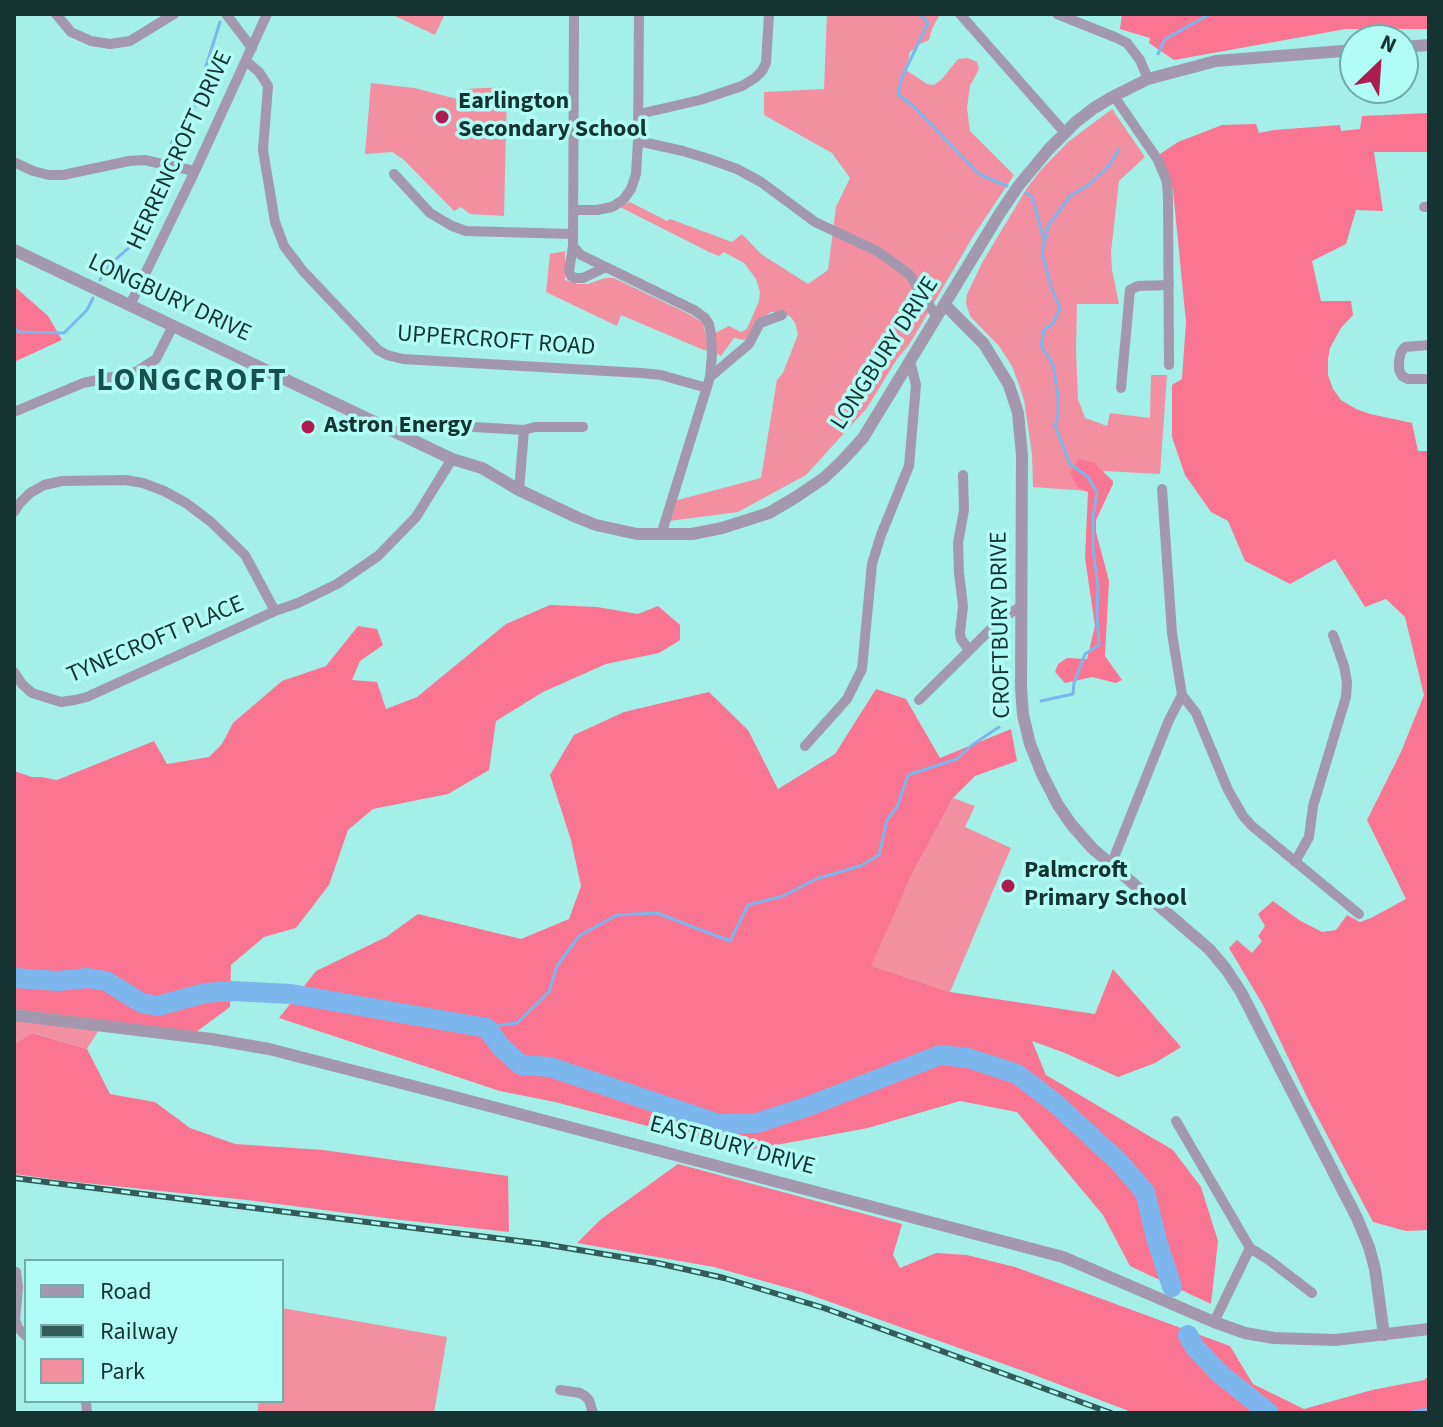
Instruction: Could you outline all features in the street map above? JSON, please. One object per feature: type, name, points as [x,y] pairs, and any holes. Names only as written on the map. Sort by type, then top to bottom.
[{"type":"street","points":[[56,14],[71,32],[91,41],[110,44],[130,41],[174,14]]},
{"type":"street","points":[[226,14],[252,48]]},
{"type":"street","name":"HERRENCROFT DRIVE","points":[[130,305],[267,14]]},
{"type":"street","points":[[574,14],[573,210],[569,271],[571,276],[583,278],[606,267]]},
{"type":"street","points":[[573,210],[612,207],[623,200],[631,189],[636,174],[638,141],[639,14]]},
{"type":"street","points":[[639,114],[700,100],[742,86],[755,78],[766,63],[769,14]]},
{"type":"street","points":[[960,14],[1065,133]]},
{"type":"street","points":[[1057,14],[1127,43],[1140,60],[1148,79]]},
{"type":"street","name":"LONGBURY DRIVE","points":[[14,250],[452,459],[482,468],[519,490],[576,517],[637,534],[692,534],[769,513],[805,491],[842,461],[863,438],[1006,204],[1037,163],[1076,122],[1114,96],[1148,79],[1216,61],[1339,51]]},
{"type":"street","name":"UPPERCROFT ROAD","points":[[246,61],[259,72],[268,86],[263,150],[275,222],[284,246],[303,271],[378,350],[403,359],[651,374],[707,388]]},
{"type":"street","points":[[1114,96],[1164,172],[1168,198],[1169,365]]},
{"type":"street","points":[[638,141],[683,151],[737,169],[761,182],[815,222],[877,251],[909,274],[937,317]]},
{"type":"street","points":[[14,162],[49,175],[144,160],[195,171]]},
{"type":"street","points":[[394,174],[430,213],[452,226],[466,231],[572,240]]},
{"type":"street","points":[[572,240],[581,255],[694,310],[709,324],[712,355],[710,377],[661,535]]},
{"type":"street","points":[[1121,388],[1130,290],[1138,286],[1169,285]]},
{"type":"street","name":"CROFTBURY DRIVE","points":[[945,305],[984,344],[1009,385],[1018,413],[1022,455],[1021,688],[1030,744],[1058,805],[1092,848],[1209,949],[1241,992],[1357,1218],[1375,1269],[1384,1335]]},
{"type":"street","points":[[710,377],[749,344],[760,323],[782,315]]},
{"type":"street","points":[[14,412],[83,383],[136,372],[148,365],[162,350],[173,326]]},
{"type":"street","points":[[1429,345],[1405,347],[1399,361],[1402,376],[1429,379]]},
{"type":"street","points":[[805,746],[853,691],[862,669],[872,564],[909,466],[916,385],[910,361]]},
{"type":"street","points":[[457,426],[524,430],[535,427],[583,427]]},
{"type":"street","points":[[519,490],[524,430]]},
{"type":"street","name":"TYNECROFT PLACE","points":[[14,672],[32,693],[61,702],[75,700],[298,603],[337,584],[378,556],[416,517],[452,459]]},
{"type":"street","points":[[963,475],[964,510],[958,543],[963,606],[960,633],[969,650]]},
{"type":"street","name":"TYNECROFT PLACE","points":[[14,512],[30,493],[44,485],[87,479],[143,483],[186,503],[211,522],[245,555],[275,611]]},
{"type":"street","points":[[1162,489],[1172,633],[1182,695],[1196,713],[1235,804],[1252,826],[1359,914]]},
{"type":"street","points":[[919,700],[1002,618],[1022,606]]},
{"type":"street","points":[[1295,862],[1309,837],[1316,795],[1346,697],[1344,666],[1333,635]]},
{"type":"street","points":[[1111,865],[1182,695]]},
{"type":"street","name":"EASTBURY DRIVE","points":[[14,1015],[211,1039],[417,1087],[1063,1257],[1245,1333],[1308,1341],[1429,1329]]},
{"type":"street","points":[[1176,1121],[1250,1248],[1312,1293]]},
{"type":"street","points":[[1214,1322],[1250,1248]]},
{"type":"street","points":[[16,1272],[15,1320],[24,1334]]},
{"type":"street","points":[[560,1390],[585,1396],[596,1413]]},
{"type":"green space","points":[[391,14],[445,14],[435,35]]},
{"type":"green space","points":[[827,14],[940,14],[929,40],[910,52],[906,70],[927,84],[934,85],[958,59],[968,58],[977,62],[979,69],[970,86],[967,108],[970,131],[1014,175],[867,408],[806,475],[738,512],[669,521],[670,502],[761,478],[777,380],[783,373],[798,334],[791,317],[782,312],[771,312],[761,319],[745,340],[734,338],[721,356],[716,353],[715,333],[729,326],[741,332],[747,329],[759,301],[756,279],[744,263],[724,252],[719,256],[709,252],[620,207],[630,202],[667,221],[670,219],[732,242],[742,234],[761,254],[808,284],[828,270],[836,207],[850,178],[832,153],[764,115],[764,92],[824,89]]},
{"type":"green space","points":[[371,83],[414,88],[457,99],[464,89],[507,87],[504,216],[470,214],[461,207],[454,211],[404,160],[392,152],[365,154]]},
{"type":"green space","points":[[1112,109],[1145,157],[1119,181],[1111,252],[1119,304],[1077,304],[1078,399],[1085,418],[1107,426],[1110,413],[1150,418],[1151,375],[1167,375],[1160,474],[1104,471],[1088,491],[1033,487],[1032,454],[1024,400],[1018,382],[999,346],[970,316],[967,294],[983,261],[1040,171],[1068,142]]},
{"type":"green space","points":[[565,251],[565,280],[588,284],[614,278],[689,314],[703,323],[708,346],[706,351],[621,315],[617,326],[546,292],[550,254]]},
{"type":"green space","points":[[953,798],[975,806],[965,827],[1011,848],[950,992],[870,966],[911,876]]},
{"type":"green space","points":[[14,1009],[105,1020],[87,1049],[34,1033],[14,1044]]},
{"type":"green space","points":[[284,1308],[447,1337],[434,1413],[257,1413],[259,1403],[284,1403]]},
{"type":"shaded area","points":[[1122,14],[1429,14],[1429,29],[1419,29],[1419,24],[1339,24],[1339,30],[1174,60],[1149,43],[1150,38],[1120,29]]},
{"type":"shaded area","points":[[1429,113],[1429,152],[1374,152],[1383,211],[1356,210],[1346,244],[1312,261],[1321,301],[1351,301],[1353,315],[1341,328],[1330,348],[1328,375],[1333,389],[1341,400],[1356,409],[1412,423],[1418,451],[1429,451],[1429,1230],[1406,1231],[1373,1222],[1263,1005],[1229,948],[1237,940],[1252,953],[1262,941],[1258,936],[1265,926],[1258,914],[1273,901],[1322,932],[1336,930],[1347,915],[1360,922],[1406,899],[1367,820],[1401,752],[1424,695],[1405,617],[1386,599],[1365,607],[1335,559],[1290,584],[1245,561],[1228,521],[1211,512],[1185,475],[1172,437],[1172,385],[1182,379],[1186,322],[1173,190],[1160,154],[1178,142],[1222,125],[1256,124],[1259,133],[1340,125],[1341,131],[1360,129],[1362,116]]},
{"type":"shaded area","points":[[14,286],[48,316],[62,340],[14,362]]},
{"type":"shaded area","points":[[1079,459],[1094,463],[1113,481],[1096,520],[1096,532],[1109,581],[1105,656],[1122,680],[1116,683],[1092,677],[1065,683],[1055,672],[1058,664],[1067,658],[1087,659],[1095,626],[1085,558],[1088,492],[1077,487],[1070,472]]},
{"type":"shaded area","points":[[550,605],[597,607],[638,614],[658,606],[680,625],[680,640],[659,653],[606,664],[543,692],[496,721],[489,770],[448,794],[373,809],[348,830],[329,885],[296,928],[264,937],[231,965],[230,1007],[196,1032],[14,1009],[14,771],[57,780],[154,741],[167,764],[209,757],[222,744],[233,723],[282,681],[326,666],[358,626],[377,629],[383,645],[360,661],[352,680],[377,682],[386,709],[417,697],[506,624]]},
{"type":"shaded area","points":[[876,689],[906,699],[940,758],[1011,729],[1017,761],[975,776],[953,798],[911,876],[871,966],[950,992],[1095,1014],[1113,969],[1181,1047],[1155,1063],[1118,1077],[1032,1041],[1046,1075],[1173,1150],[1201,1187],[1218,1241],[1211,1304],[1130,1266],[1103,1215],[1017,1112],[960,1101],[868,1128],[744,1151],[555,1102],[500,1091],[279,1018],[316,971],[386,937],[418,914],[521,939],[569,919],[581,886],[571,840],[550,775],[574,735],[624,712],[709,692],[748,730],[778,789],[835,754]]},
{"type":"shaded area","points":[[33,1033],[87,1049],[110,1094],[155,1102],[190,1128],[235,1144],[323,1150],[508,1176],[509,1232],[14,1174],[14,1044]]},
{"type":"shaded area","points":[[678,1164],[902,1224],[893,1255],[900,1268],[936,1253],[967,1255],[1015,1267],[1230,1346],[1253,1384],[1304,1409],[1372,1390],[1424,1380],[1429,1376],[1429,1413],[1134,1413],[802,1292],[714,1267],[577,1243],[600,1220]]},
{"type":"waterway","points":[[920,14],[928,23],[902,77],[898,94],[979,174],[1007,186]]},
{"type":"waterway","points":[[1158,54],[1165,39],[1210,14]]},
{"type":"waterway","points":[[100,280],[107,267],[134,243],[154,207],[160,174],[175,134],[189,119],[201,91],[220,22]]},
{"type":"waterway","points":[[1041,701],[1073,694],[1085,654],[1099,645],[1098,586],[1093,549],[1097,492],[1088,477],[1070,464],[1055,425],[1058,396],[1053,364],[1041,346],[1044,330],[1053,323],[1060,308],[1042,253],[1048,226],[1070,196],[1090,184],[1109,166],[1119,149]]},
{"type":"waterway","points":[[1026,193],[1032,196],[1044,240]]},
{"type":"waterway","points":[[14,328],[19,332],[64,333],[87,310],[93,298]]},
{"type":"waterway","points":[[487,1028],[517,1023],[549,992],[557,966],[579,936],[617,915],[657,913],[730,941],[748,905],[783,896],[816,879],[860,866],[879,855],[887,820],[897,807],[908,775],[957,759],[999,727]]},
{"type":"waterway","points":[[14,978],[58,981],[88,978],[106,981],[142,1003],[158,1006],[205,993],[291,994],[487,1028],[501,1047],[521,1065],[550,1067],[719,1124],[757,1123],[940,1055],[968,1058],[1017,1074],[1054,1102],[1119,1162],[1145,1192],[1172,1287]]},
{"type":"waterway","points":[[1188,1335],[1218,1372],[1269,1413]]},
{"type":"waterway","points":[[1409,1413],[1429,1408]]},
{"type":"railway","points":[[14,1178],[543,1244],[657,1263],[724,1278],[824,1308],[1111,1413]]},
{"type":"place","name":"Earlington Secondary School","points":[[442,117]]},
{"type":"place","name":"Astron Energy","points":[[308,427]]},
{"type":"place","name":"Palmcroft Primary School","points":[[1008,886]]},
{"type":"district","name":"LONGCROFT","points":[[192,383]]}]
